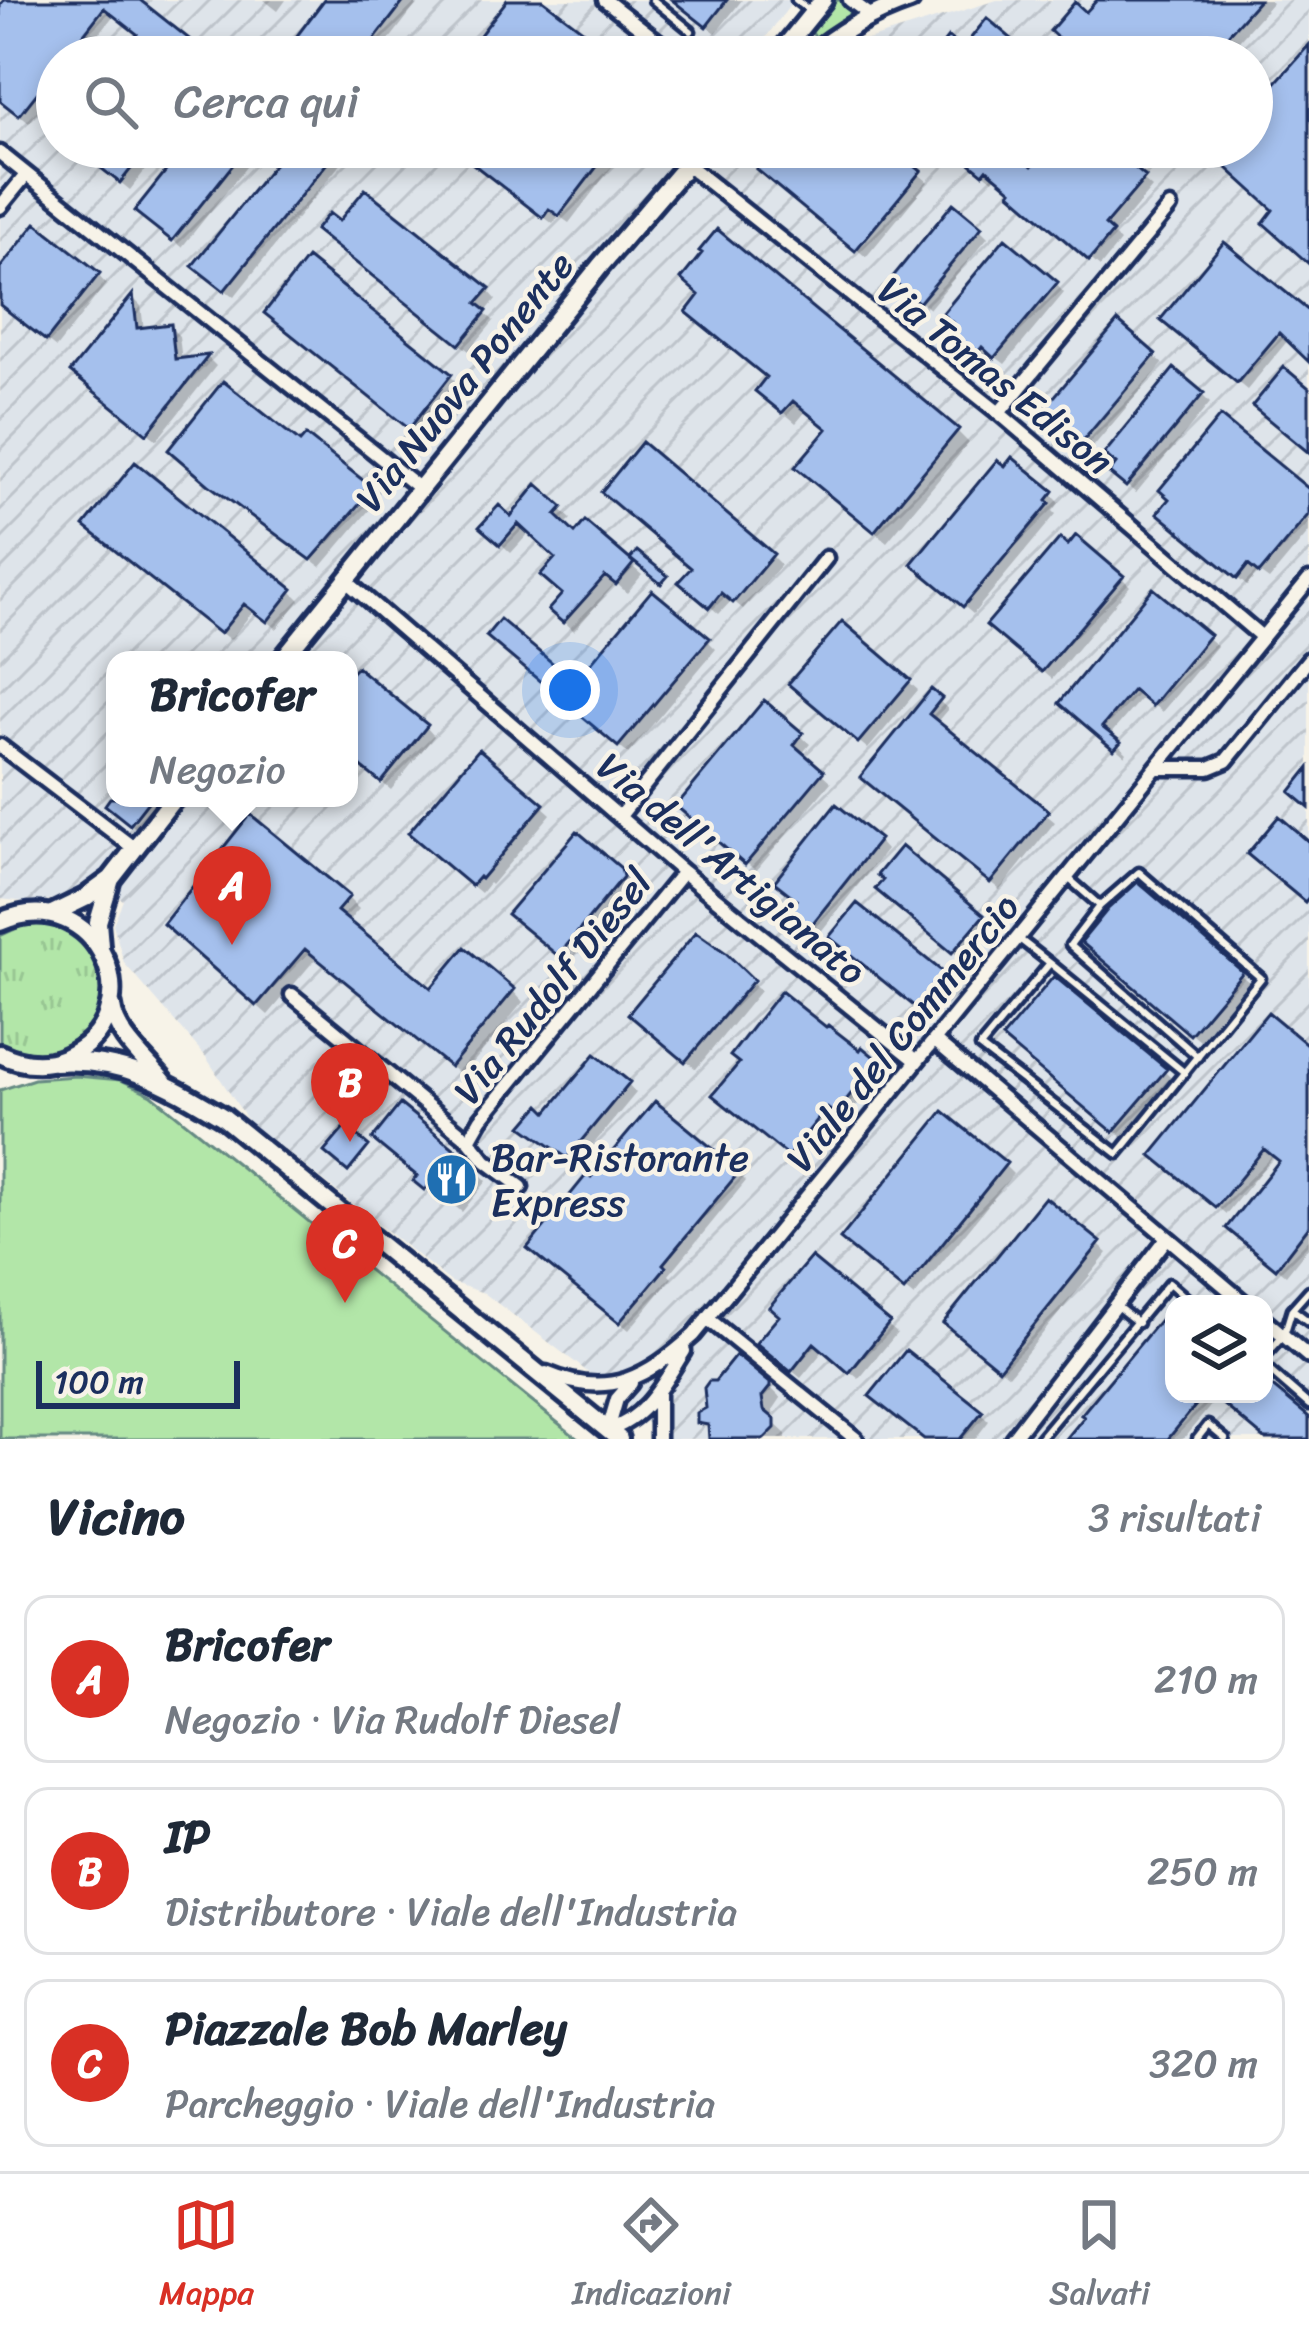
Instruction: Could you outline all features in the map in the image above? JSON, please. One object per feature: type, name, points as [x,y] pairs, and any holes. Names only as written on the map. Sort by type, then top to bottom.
[{"type":"street","points":[[605,0],[651,36]]},
{"type":"street","points":[[850,0],[870,15]]},
{"type":"street","points":[[839,36],[870,15],[910,0]]},
{"type":"street","points":[[794,36],[818,6]]},
{"type":"street","points":[[796,33],[799,36]]},
{"type":"street","points":[[0,153],[419,488]]},
{"type":"street","name":"Via Nuova Ponente","points":[[289,651],[683,168]]},
{"type":"street","name":"Via Tomas Edison","points":[[691,168],[999,413],[1262,638]]},
{"type":"street","points":[[0,207],[26,175]]},
{"type":"street","points":[[999,413],[1170,207]]},
{"type":"street","points":[[620,815],[826,558]]},
{"type":"street","name":"Via dell'Artigianato","points":[[345,580],[683,872],[917,1061]]},
{"type":"street","name":"Viale del Commercio","points":[[636,1378],[694,1335],[1309,580]]},
{"type":"street","points":[[1157,768],[1209,768],[1226,761],[1309,659]]},
{"type":"street","points":[[0,746],[134,849]]},
{"type":"street","points":[[52,914],[111,879],[167,807]]},
{"type":"street","name":"Via Rudolf Diesel","points":[[469,1139],[683,872]]},
{"type":"street","points":[[111,879],[98,922],[113,1016],[165,1082],[238,1130],[614,1435]]},
{"type":"street","points":[[4,916],[52,914],[79,926],[100,947]]},
{"type":"street","name":"Via Rudolf Diesel","points":[[292,995],[469,1139],[486,1161],[520,1187]]},
{"type":"street","points":[[55,1062],[92,1039],[111,999]]},
{"type":"street","points":[[935,1041],[1235,1295]]},
{"type":"street","points":[[5,1061],[99,1063],[165,1082]]},
{"type":"street","points":[[1012,1439],[1167,1238]]},
{"type":"street","points":[[706,1318],[856,1439]]},
{"type":"street","points":[[1273,1326],[1309,1357]]},
{"type":"street","points":[[614,1435],[658,1391],[694,1335]]},
{"type":"street","points":[[522,1360],[570,1381],[611,1383],[636,1378]]},
{"type":"street","points":[[614,1435],[617,1399],[636,1378]]},
{"type":"street","points":[[658,1391],[658,1439]]},
{"type":"lane","points":[[653,0],[692,31]]},
{"type":"lane","points":[[796,0],[818,6]]},
{"type":"lane","points":[[1051,963],[980,1047],[1118,1154],[1198,1057],[1261,979],[1139,872],[1100,906],[1070,945],[1198,1057]]},
{"type":"lane","points":[[1067,877],[1100,906]]},
{"type":"lane","points":[[1018,938],[1185,1072]]},
{"type":"lane","points":[[1039,1439],[1169,1283],[1183,1295]]},
{"type":"lane","points":[[1273,1349],[1284,1335],[1292,1309],[1309,1290]]},
{"type":"lane","points":[[1115,1304],[1138,1323]]},
{"type":"lane","points":[[1292,1309],[1309,1322]]},
{"type":"lane","points":[[1273,1370],[1309,1405]]},
{"type":"lane","points":[[1197,1439],[1208,1425],[1225,1439]]},
{"type":"shaded area","points":[[0,0],[794,0],[767,36],[36,36],[36,168],[1273,168],[1273,36],[881,36],[997,0],[1309,0],[1309,1439],[666,1439],[580,1366],[484,1293],[451,1282],[248,1121],[206,1057],[124,963],[113,924],[123,900],[93,876],[66,896],[36,903],[0,899]]},
{"type":"green space","points":[[837,0],[857,13],[824,36],[811,32]]},
{"type":"green space","points":[[46,924],[77,940],[95,963],[101,988],[97,1013],[83,1034],[61,1048],[33,1052],[0,1043],[0,936],[24,925]]},
{"type":"green space","points":[[34,1079],[121,1080],[152,1095],[578,1439],[0,1439],[0,1090]]},
{"type":"building","points":[[4,0],[140,0],[185,36],[135,36],[104,8],[82,36],[36,36],[36,95],[19,116],[0,101],[0,5]]},
{"type":"building","points":[[324,0],[405,0],[377,36],[297,36]]},
{"type":"building","points":[[507,0],[543,0],[590,36],[479,36]]},
{"type":"building","points":[[672,0],[727,0],[706,27]]},
{"type":"building","points":[[1097,0],[1259,0],[1227,36],[1055,36],[1050,31],[1075,2],[1086,12]]},
{"type":"building","points":[[987,18],[1008,36],[972,36]]},
{"type":"building","points":[[1309,45],[1309,264],[1263,223],[1273,210],[1227,168],[1273,168],[1273,85]]},
{"type":"building","points":[[101,168],[132,168],[120,183]]},
{"type":"building","points":[[168,168],[230,168],[172,241],[134,211]]},
{"type":"building","points":[[271,168],[323,168],[224,291],[192,266]]},
{"type":"building","points":[[478,168],[596,168],[559,216],[549,209],[543,218]]},
{"type":"building","points":[[917,168],[921,171],[855,251],[756,169]]},
{"type":"building","points":[[976,168],[1135,168],[1146,177],[1105,225],[1113,232],[1089,261],[987,169],[983,174]]},
{"type":"building","points":[[365,189],[490,288],[477,303],[487,311],[459,345],[315,230],[329,213],[339,221]]},
{"type":"building","points":[[953,203],[982,227],[919,303],[891,279]]},
{"type":"building","points":[[36,223],[100,273],[46,341],[0,305],[0,268]]},
{"type":"building","points":[[717,229],[959,429],[874,532],[795,467],[827,429],[793,401],[782,413],[755,391],[766,377],[686,312],[699,295],[681,279]]},
{"type":"building","points":[[1005,238],[1058,282],[994,358],[982,347],[975,356],[947,334],[955,325],[942,314]]},
{"type":"building","points":[[1224,242],[1309,311],[1309,362],[1279,333],[1237,383],[1160,320]]},
{"type":"building","points":[[307,258],[452,374],[409,429],[264,313]]},
{"type":"building","points":[[133,294],[137,328],[171,324],[175,359],[209,355],[147,434],[70,372]]},
{"type":"building","points":[[1118,321],[1156,354],[1077,448],[1038,416]]},
{"type":"building","points":[[1284,367],[1309,388],[1309,453],[1252,406]]},
{"type":"building","points":[[1174,368],[1204,393],[1126,487],[1109,473],[1116,464],[1104,454]]},
{"type":"building","points":[[223,381],[300,442],[306,435],[369,485],[361,494],[365,498],[311,560],[168,450]]},
{"type":"building","points":[[1220,416],[1309,489],[1309,514],[1259,574],[1248,565],[1237,579],[1157,513],[1169,499],[1159,490]]},
{"type":"building","points":[[642,442],[774,554],[733,603],[721,593],[709,608],[678,582],[691,568],[601,492]]},
{"type":"building","points":[[1012,457],[1054,491],[1047,500],[1050,503],[963,607],[911,564],[997,460],[1005,466]]},
{"type":"building","points":[[135,462],[293,589],[267,622],[244,604],[220,634],[84,526]]},
{"type":"building","points":[[537,484],[563,507],[556,515],[575,533],[585,521],[634,563],[616,585],[605,576],[563,623],[548,610],[562,594],[540,575],[555,558],[518,524],[500,545],[479,527],[499,505],[511,516]]},
{"type":"building","points":[[1076,535],[1124,576],[1042,672],[986,625],[1060,538],[1068,545]]},
{"type":"building","points":[[637,551],[668,576],[661,584],[630,559]]},
{"type":"building","points":[[1153,588],[1210,635],[1152,706],[1133,690],[1102,727],[1121,742],[1114,750],[1059,703]]},
{"type":"building","points":[[652,590],[710,638],[618,747],[486,636],[500,619],[575,682]]},
{"type":"building","points":[[842,621],[911,680],[858,743],[788,684]]},
{"type":"building","points":[[358,668],[428,725],[381,783],[358,764]]},
{"type":"building","points":[[931,689],[942,698],[929,714],[1049,811],[990,883],[860,777]]},
{"type":"building","points":[[764,700],[803,733],[794,745],[824,771],[745,865],[676,806]]},
{"type":"building","points":[[479,749],[544,804],[471,886],[408,833]]},
{"type":"building","points":[[1309,768],[1309,808],[1290,792]]},
{"type":"building","points":[[836,804],[880,839],[805,933],[784,916],[797,900],[774,882]]},
{"type":"building","points":[[108,807],[144,807],[130,825]]},
{"type":"building","points":[[250,814],[350,896],[337,911],[431,988],[465,947],[515,989],[450,1067],[305,949],[256,1006],[163,924]]},
{"type":"building","points":[[1279,816],[1309,842],[1309,897],[1305,902],[1247,854]]},
{"type":"building","points":[[577,831],[621,868],[623,877],[558,956],[507,914]]},
{"type":"building","points":[[901,846],[984,915],[952,953],[875,889],[883,880],[877,875]]},
{"type":"building","points":[[1138,882],[1243,972],[1190,1035],[1081,942]]},
{"type":"building","points":[[857,903],[943,972],[915,1007],[829,937]]},
{"type":"building","points":[[696,932],[754,980],[685,1062],[628,1014]]},
{"type":"building","points":[[1054,976],[1167,1069],[1113,1132],[1002,1038]]},
{"type":"building","points":[[781,991],[878,1060],[835,1114],[827,1108],[788,1156],[712,1095],[739,1063],[730,1056]]},
{"type":"building","points":[[1268,1012],[1309,1046],[1309,1226],[1276,1269],[1226,1228],[1279,1161],[1264,1149],[1216,1208],[1151,1155]]},
{"type":"building","points":[[595,1054],[630,1082],[567,1158],[522,1126],[540,1105],[547,1112]]},
{"type":"building","points":[[655,1101],[740,1171],[619,1323],[527,1248]]},
{"type":"building","points":[[400,1104],[479,1169],[450,1204],[428,1186],[424,1190],[413,1181],[417,1176],[372,1139]]},
{"type":"building","points":[[943,1111],[1007,1163],[904,1291],[840,1239]]},
{"type":"building","points":[[346,1126],[369,1146],[348,1172],[324,1152]]},
{"type":"building","points":[[1045,1197],[1101,1242],[999,1369],[943,1323]]},
{"type":"building","points":[[811,1257],[890,1322],[849,1373],[814,1343],[791,1372],[756,1343],[779,1316],[769,1307]]},
{"type":"building","points":[[1165,1314],[1165,1403],[1198,1403],[1168,1439],[1066,1439],[1084,1417],[1081,1415]]},
{"type":"building","points":[[906,1350],[983,1411],[960,1439],[924,1439],[869,1396]]},
{"type":"building","points":[[736,1355],[770,1383],[762,1397],[775,1428],[764,1439],[709,1439],[708,1425],[697,1423],[697,1413],[706,1408],[704,1388]]},
{"type":"building","points":[[1273,1387],[1309,1417],[1309,1439],[1265,1439],[1222,1403],[1273,1403]]},
{"type":"place","name":"Bricofer","points":[[232,945]]},
{"type":"place","name":"IP","points":[[350,1142]]},
{"type":"place","name":"Bar-Ristorante Express","points":[[452,1179]]},
{"type":"place","name":"Piazzale Bob Marley","points":[[345,1303]]}]
